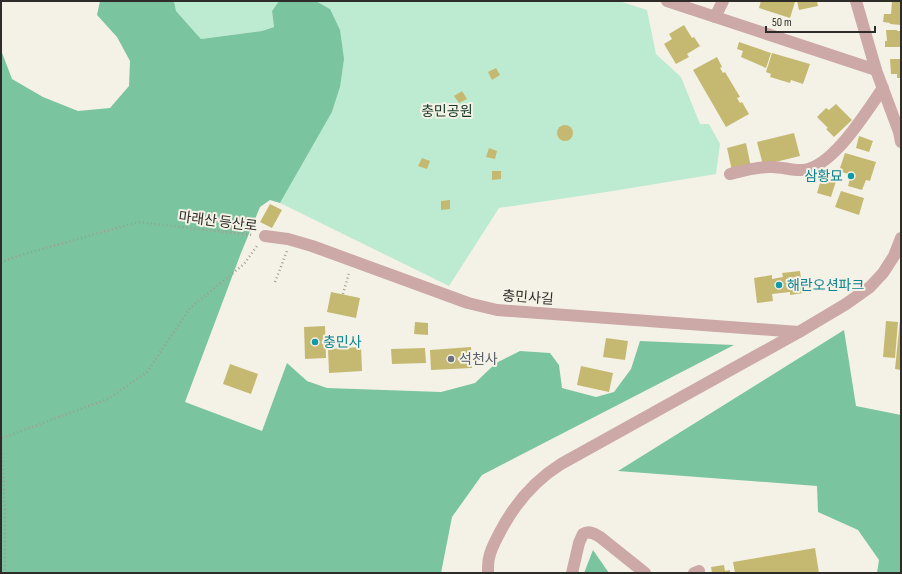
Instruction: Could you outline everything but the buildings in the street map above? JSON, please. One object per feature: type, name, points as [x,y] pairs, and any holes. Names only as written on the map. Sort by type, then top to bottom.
[{"type":"street","points":[[667,1],[876,70]]},
{"type":"street","points":[[715,17],[723,1]]},
{"type":"street","points":[[856,1],[876,70],[900,135]]},
{"type":"street","points":[[730,174],[768,167],[802,170],[819,164],[827,159],[843,142],[883,88]]},
{"type":"street","name":"충민사길","points":[[265,236],[288,239],[312,246],[468,303],[497,310],[799,332]]},
{"type":"street","points":[[488,573],[489,557],[505,522],[524,495],[546,474],[568,460],[799,332],[846,304],[870,287],[883,273],[894,256],[901,238]]},
{"type":"street","points":[[572,573],[580,540],[586,532],[594,533],[600,537],[645,573]]},
{"type":"path","name":"마래산 등산로","points":[[1,263],[14,257],[138,222],[265,236]]},
{"type":"path","name":"마래산 등산로","points":[[4,573],[5,509],[1,437],[108,399],[147,372],[190,308],[244,264],[265,236]]},
{"type":"path","points":[[275,282],[285,257]]},
{"type":"path","points":[[344,294],[347,279]]},
{"type":"green space","points":[[100,1],[174,1],[176,11],[201,39],[262,31],[274,27],[272,11],[279,1],[316,1],[330,9],[340,30],[344,59],[340,87],[332,112],[280,203],[270,200],[260,207],[241,253],[185,402],[262,431],[287,363],[307,381],[327,388],[441,392],[475,383],[496,363],[520,351],[550,353],[559,365],[562,388],[596,397],[614,392],[631,369],[640,341],[734,345],[482,475],[452,517],[441,573],[1,573],[1,50],[12,79],[43,97],[78,111],[110,108],[129,86],[130,61],[117,37],[97,15]]},
{"type":"green space","points":[[174,1],[279,1],[272,11],[274,27],[262,31],[201,39],[176,11]]},
{"type":"green space","name":"충민공원","points":[[316,1],[619,1],[647,10],[656,54],[681,77],[700,124],[709,124],[720,144],[716,174],[499,208],[449,286],[280,203],[332,112],[340,87],[330,9]]},
{"type":"green space","points":[[844,330],[856,406],[901,415],[901,573],[877,573],[879,560],[858,530],[818,512],[817,486],[618,471]]},
{"type":"green space","points":[[593,550],[609,573],[584,573]]},
{"type":"place","name":"삼황묘","points":[[851,176]]},
{"type":"place","name":"해란오션파크","points":[[779,285]]},
{"type":"place","name":"충민사","points":[[315,342]]},
{"type":"place","name":"석천사","points":[[451,359]]}]
